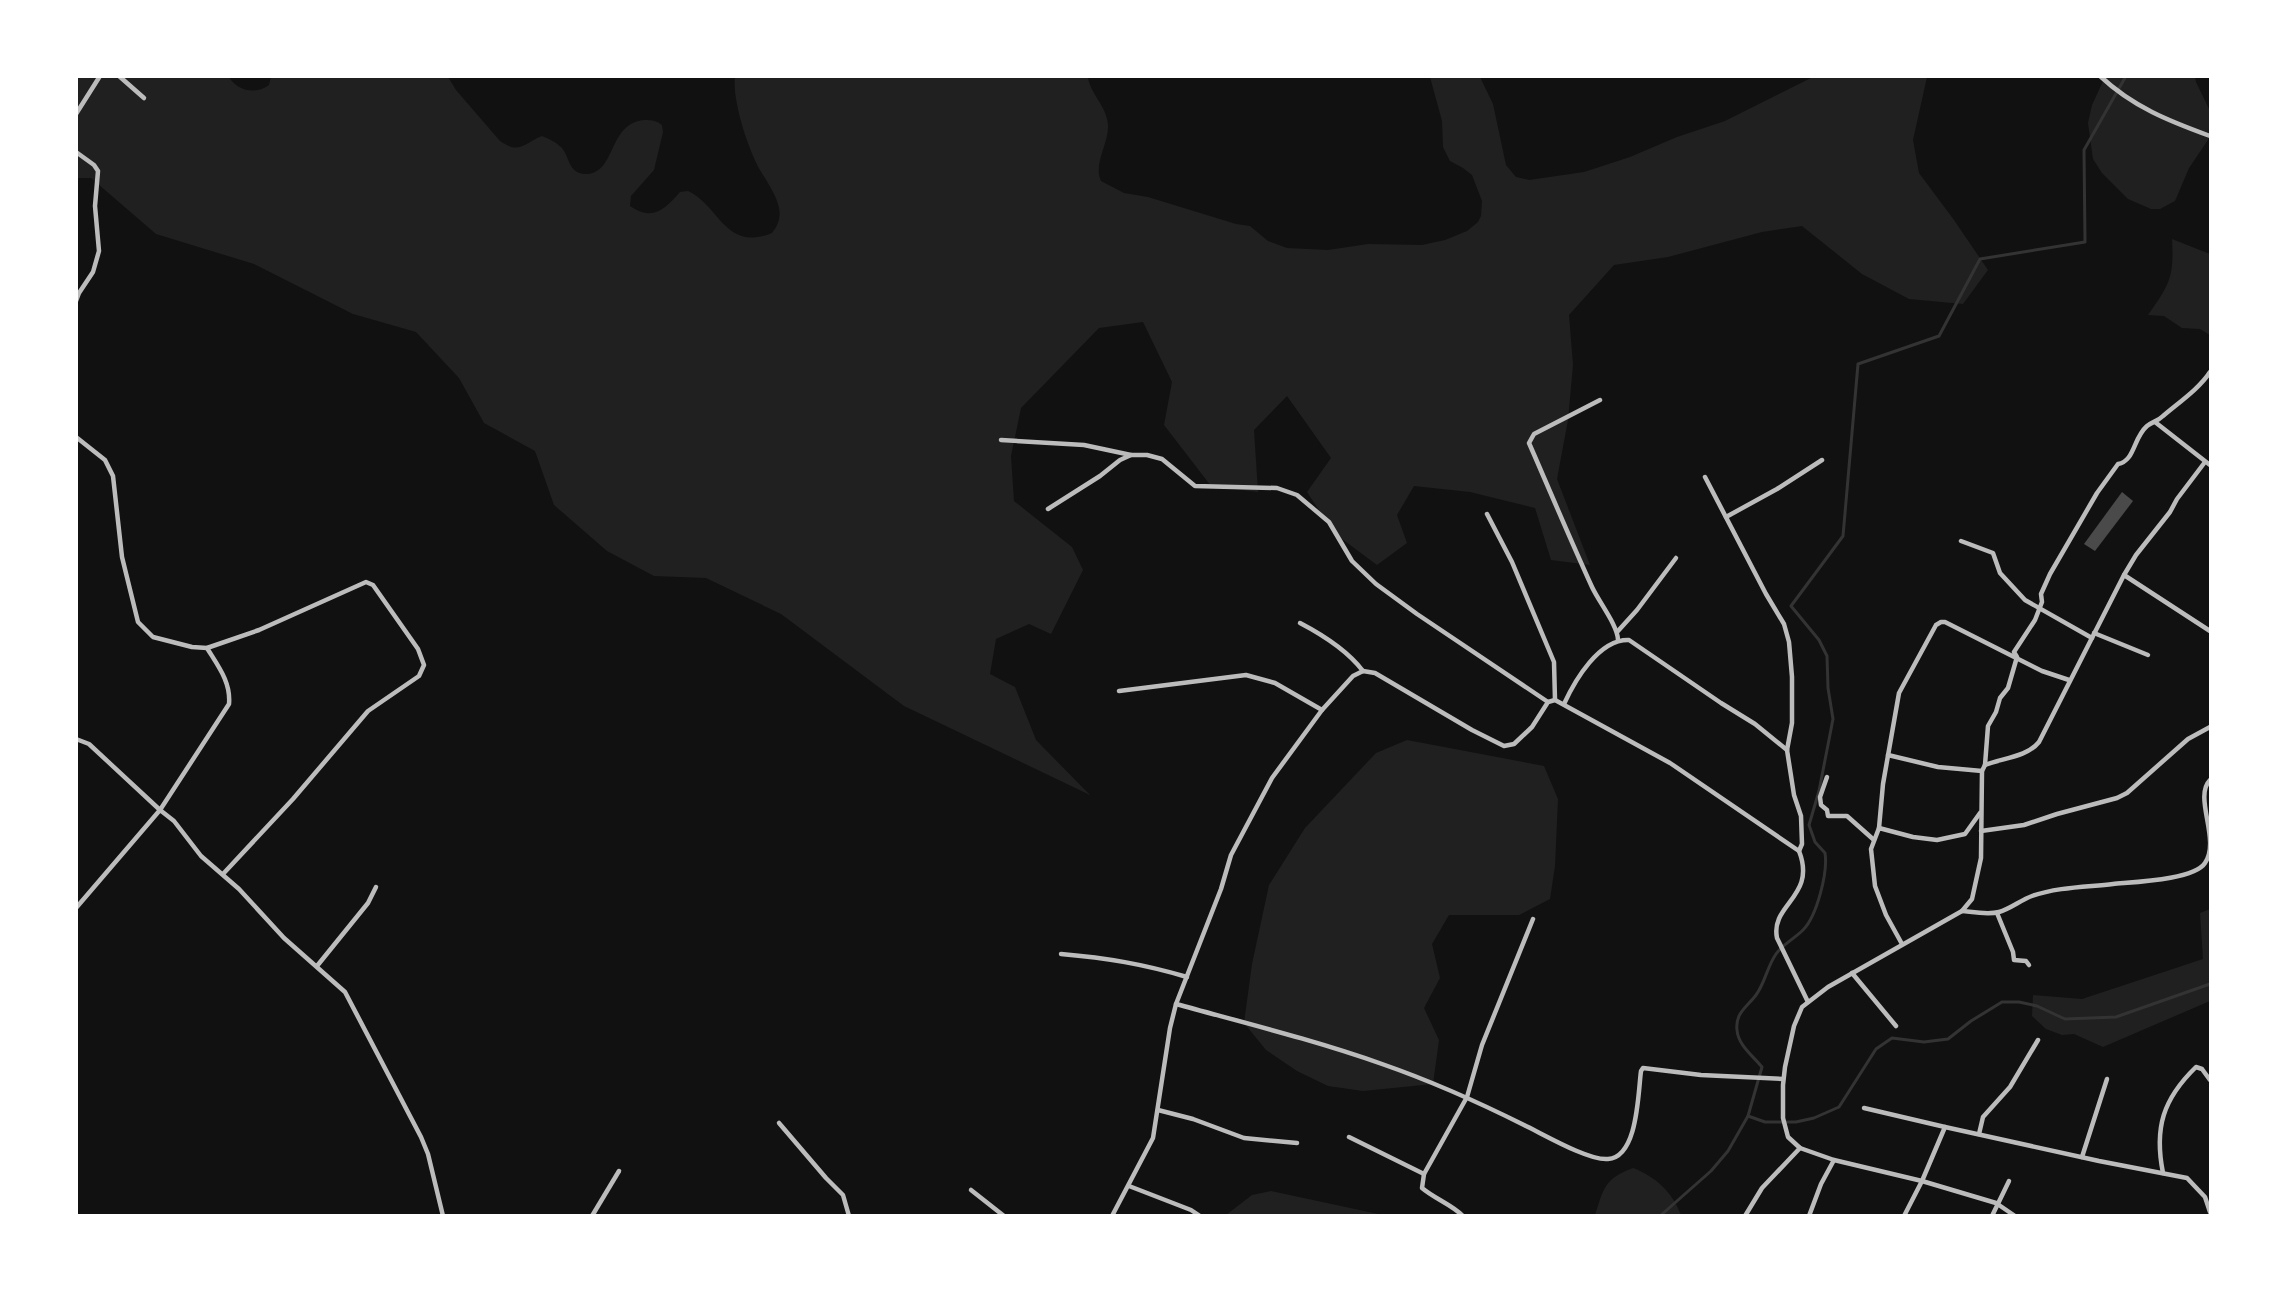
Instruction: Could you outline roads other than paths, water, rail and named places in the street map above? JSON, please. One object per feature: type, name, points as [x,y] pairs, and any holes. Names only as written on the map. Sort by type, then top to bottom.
[{"type":"street","points":[[76,114],[100,76]]},
{"type":"street","points":[[119,76],[144,98]]},
{"type":"street","points":[[2100,76],[2115,90],[2147,112],[2211,136]]},
{"type":"street","points":[[76,152],[94,165],[98,171],[95,206],[99,250],[93,272],[76,301]]},
{"type":"street","points":[[2015,1215],[1996,1203],[1922,1181],[1834,1160],[1800,1148],[1788,1137],[1784,1127],[1782,1104],[1783,1079],[1794,1026],[1802,1007],[1828,987],[1962,911],[1972,899],[1981,858],[1980,813],[1988,726],[1996,712],[2000,698],[2008,688],[2017,657],[2014,652],[2040,609],[2041,594],[2050,573],[2092,501],[2118,464],[2124,464],[2130,458],[2136,440],[2147,426],[2155,422],[2211,372]]},
{"type":"street","points":[[1600,400],[1534,434],[1529,443],[1593,589],[1618,631],[1618,640]]},
{"type":"street","points":[[1887,755],[1938,767],[1984,768],[2035,747],[2055,713],[2069,680],[2124,574],[2177,499],[2208,464],[2155,422]]},
{"type":"street","points":[[76,437],[105,460],[113,476],[122,557],[138,622],[153,637],[192,647],[207,648],[259,630],[366,582],[373,585],[418,649],[424,665],[419,676],[368,711],[293,800],[223,874]]},
{"type":"street","points":[[1001,440],[1084,445],[1131,455],[1147,455],[1162,459],[1195,486],[1277,488],[1297,495],[1329,522],[1352,561],[1376,584],[1548,702]]},
{"type":"street","points":[[1048,509],[1100,476],[1120,460],[1131,455]]},
{"type":"street","points":[[1726,517],[1777,489],[1822,460]]},
{"type":"street","points":[[1705,477],[1784,624],[1789,642],[1792,689],[1787,750],[1794,795],[1801,816],[1802,844],[1799,851]]},
{"type":"street","points":[[1487,514],[1512,562],[1554,662],[1556,700]]},
{"type":"street","points":[[1961,541],[1993,553],[2000,573],[2025,600],[2093,636],[2148,656]]},
{"type":"street","points":[[1618,631],[1637,610],[1676,558]]},
{"type":"street","points":[[2124,574],[2211,631]]},
{"type":"street","points":[[1902,944],[1877,894],[1870,858],[1879,828],[1882,784],[1899,693],[1936,625],[1941,622],[2042,671],[2069,680]]},
{"type":"street","points":[[1300,623],[1322,635],[1355,660],[1362,671]]},
{"type":"street","points":[[1564,704],[1575,680],[1610,644],[1618,640],[1629,640],[1721,704],[1755,724],[1787,750]]},
{"type":"street","points":[[76,908],[160,810],[229,704],[230,691],[207,648]]},
{"type":"street","points":[[1112,1215],[1153,1138],[1170,1028],[1176,1005],[1221,889],[1231,855],[1272,778],[1322,710],[1353,676],[1362,671],[1375,673],[1472,730],[1504,746],[1514,744],[1532,727],[1548,702],[1556,700],[1670,763],[1799,851],[1804,865],[1803,881],[1778,920],[1775,929],[1777,938],[1809,1002]]},
{"type":"street","points":[[1119,691],[1246,675],[1275,683],[1322,710]]},
{"type":"street","points":[[1980,831],[2024,825],[2117,798],[2127,793],[2188,739],[2211,727]]},
{"type":"street","points":[[76,739],[89,744],[174,821],[201,856],[223,874],[284,938],[345,992],[421,1137],[428,1154],[443,1215]]},
{"type":"street","points":[[1827,777],[1820,797],[1821,805],[1827,810],[1828,816],[1847,816],[1874,840]]},
{"type":"street","points":[[1962,911],[1997,913],[2032,896],[2055,891],[2169,878],[2194,872],[2207,861],[2210,840],[2204,788],[2211,780]]},
{"type":"street","points":[[1879,828],[1913,837],[1937,840],[1965,834],[1980,813]]},
{"type":"street","points":[[317,966],[369,903],[376,887]]},
{"type":"street","points":[[1997,913],[2014,960],[2026,961],[2028,964]]},
{"type":"street","points":[[1462,1215],[1452,1206],[1434,1198],[1422,1188],[1424,1174],[1467,1097],[1482,1045],[1533,919]]},
{"type":"street","points":[[1061,954],[1117,959],[1187,977]]},
{"type":"street","points":[[1852,973],[1896,1026]]},
{"type":"street","points":[[1176,1005],[1383,1064],[1467,1097],[1579,1152],[1609,1160],[1629,1144],[1643,1068],[1701,1075],[1783,1079]]},
{"type":"street","points":[[1979,1134],[1983,1117],[2010,1087],[2038,1040]]},
{"type":"street","points":[[2163,1173],[2159,1154],[2163,1115],[2184,1078],[2196,1067],[2202,1069],[2211,1080]]},
{"type":"street","points":[[2082,1157],[2107,1079]]},
{"type":"street","points":[[1864,1107],[1945,1127],[2187,1178],[2192,1180],[2205,1197],[2211,1212]]},
{"type":"street","points":[[1158,1110],[1244,1137],[1297,1143]]},
{"type":"street","points":[[779,1123],[843,1195],[849,1215]]},
{"type":"street","points":[[1904,1215],[1922,1181],[1945,1127]]},
{"type":"street","points":[[1349,1137],[1424,1174]]},
{"type":"street","points":[[1745,1215],[1762,1188],[1800,1148]]},
{"type":"street","points":[[1809,1215],[1821,1184],[1834,1160]]},
{"type":"street","points":[[592,1215],[619,1172]]},
{"type":"street","points":[[1992,1215],[2009,1181]]},
{"type":"street","points":[[1129,1186],[1200,1215]]},
{"type":"street","points":[[971,1190],[1004,1215]]},
{"type":"waterway","points":[[1660,1216],[1711,1171],[1728,1151],[1748,1116],[1762,1067],[1740,1041],[1737,1030],[1738,1019],[1759,990],[1776,954],[1803,930],[1813,915],[1823,882],[1825,853],[1815,842],[1809,825],[1819,791],[1833,719],[1828,688],[1827,656],[1819,640],[1791,606],[1843,536],[1858,364],[1939,336],[1980,259],[2085,242],[2084,150],[2126,76]]},
{"type":"waterway","points":[[1748,1116],[1765,1122],[1796,1122],[1814,1118],[1839,1107],[1876,1049],[1892,1038],[1924,1042],[1948,1039],[1971,1021],[2002,1002],[2019,1002],[2037,1006],[2065,1019],[2116,1017],[2210,984]]}]
